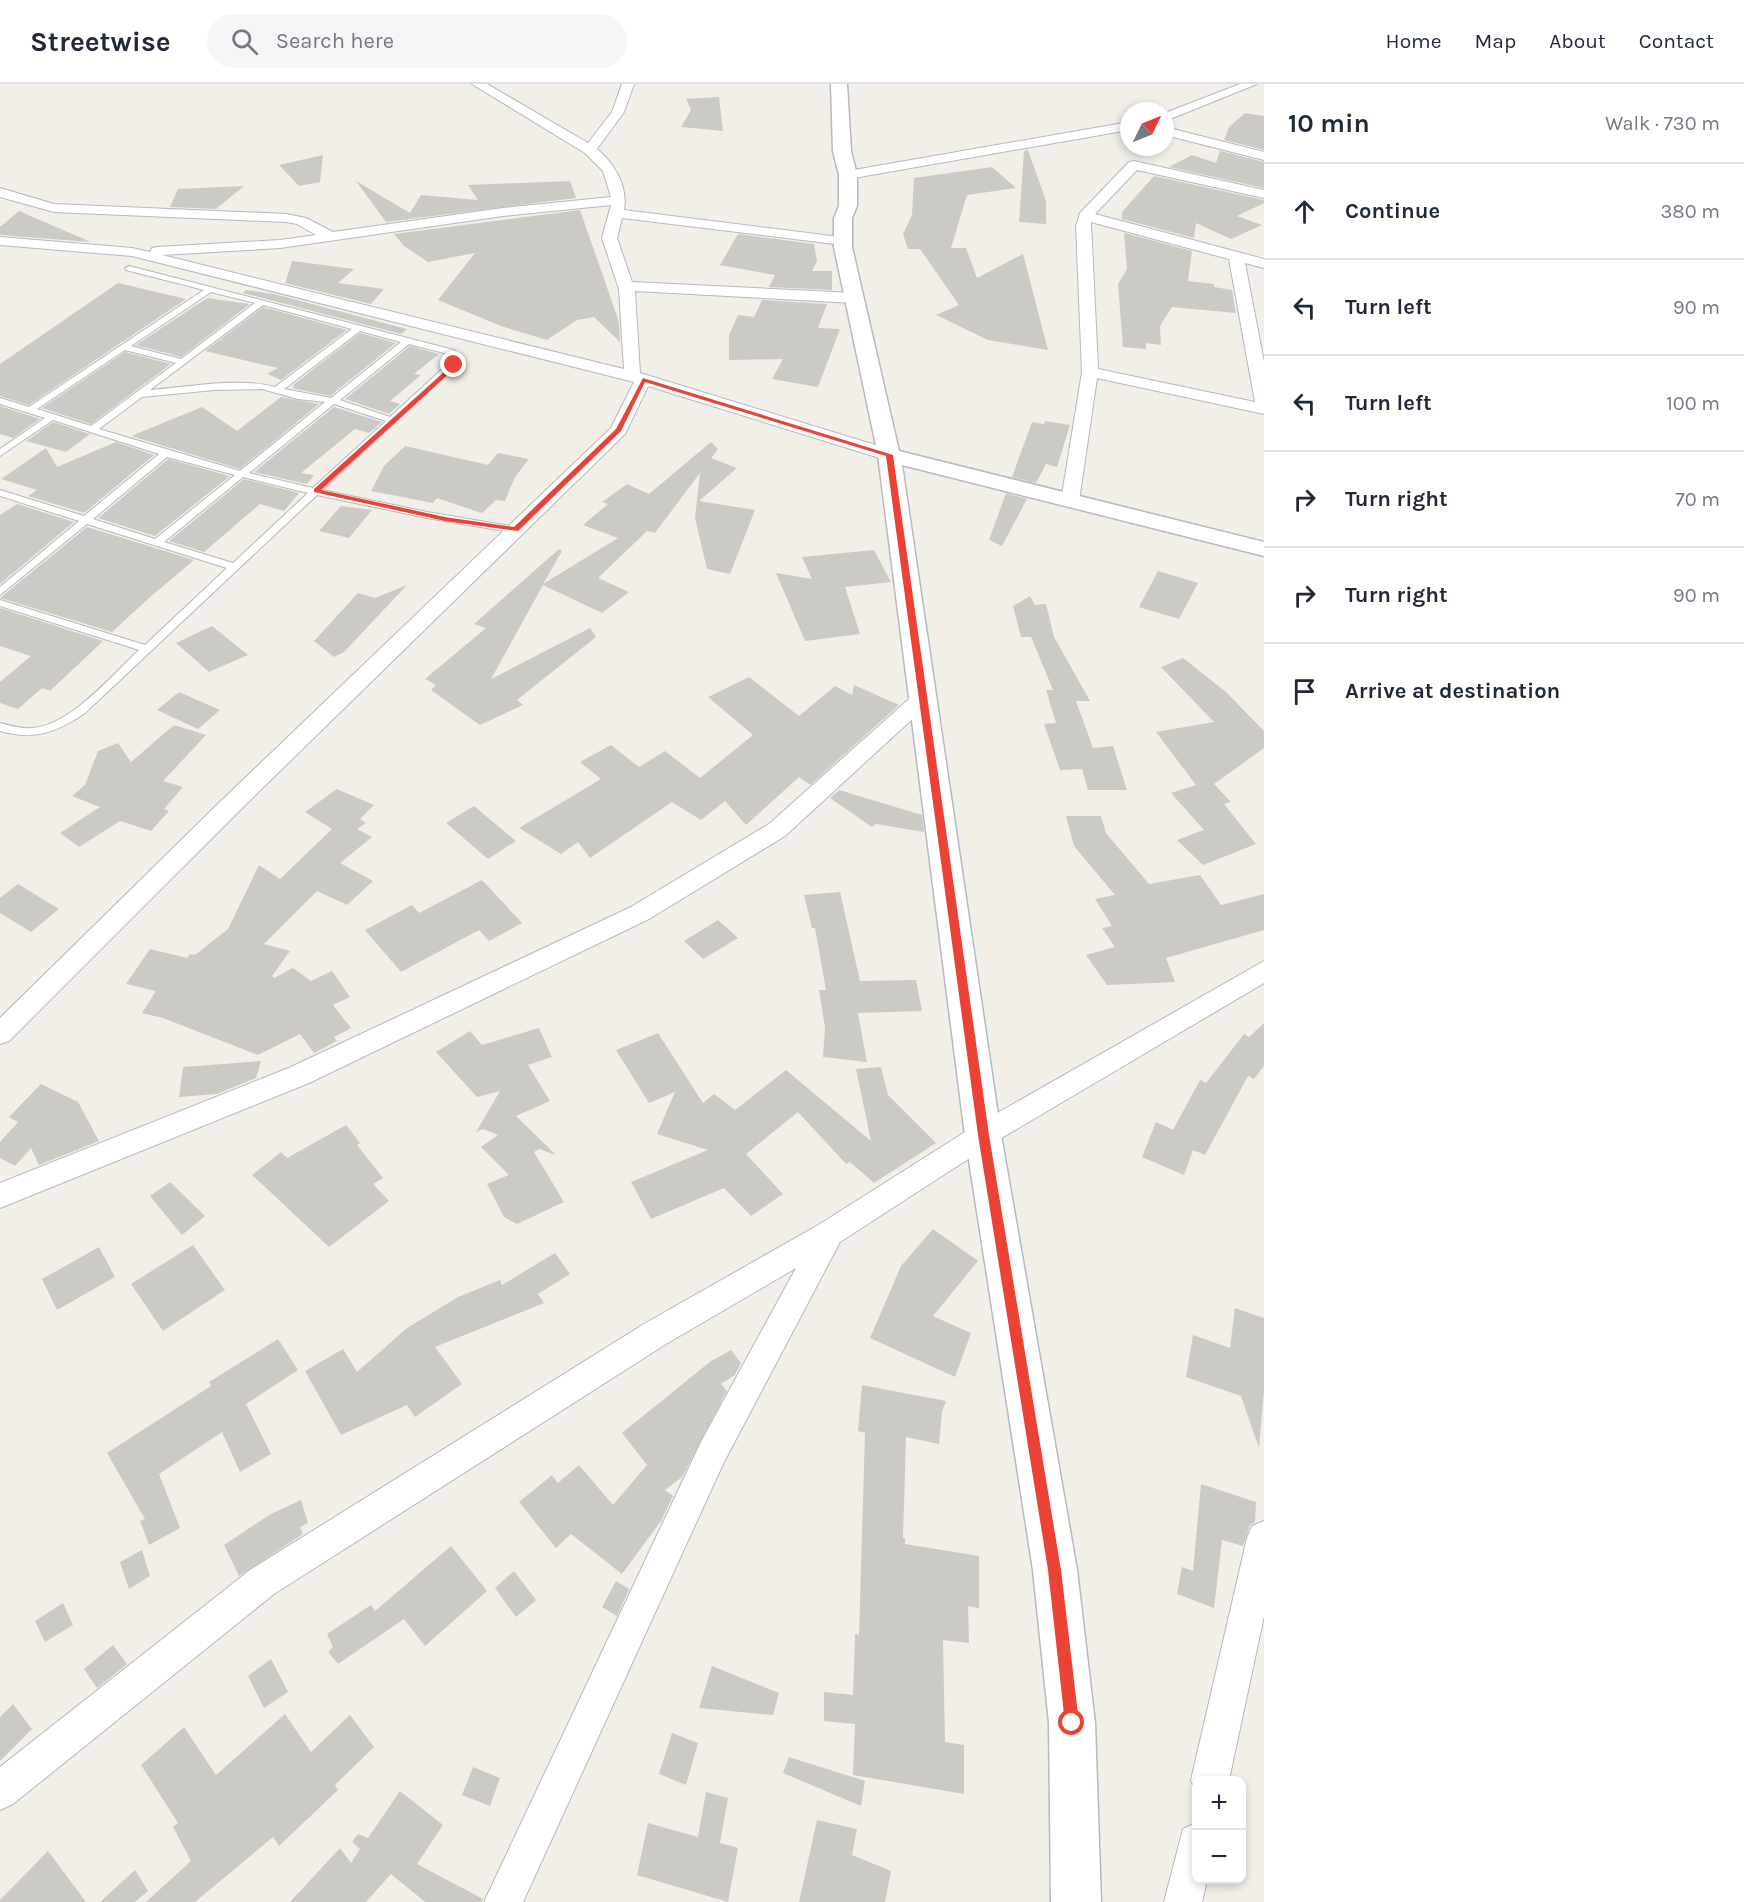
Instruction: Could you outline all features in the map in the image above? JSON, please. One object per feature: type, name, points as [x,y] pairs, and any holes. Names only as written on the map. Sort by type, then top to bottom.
[{"type":"main road","points":[[839,84],[842,151],[848,175],[848,206],[843,218],[843,241],[890,455],[925,696],[983,1135],[1055,1570],[1072,1723],[1076,1902]]},
{"type":"main road","points":[[890,455],[1264,549]]},
{"type":"street","points":[[0,1034],[238,798],[619,430],[638,378],[633,325],[626,286],[609,232],[617,207],[613,177],[601,158],[590,150],[478,84]]},
{"type":"street","points":[[590,150],[618,112],[628,84]]},
{"type":"street","points":[[1174,114],[1251,84]]},
{"type":"street","points":[[848,175],[1120,128]]},
{"type":"street","points":[[1174,132],[1264,156]]},
{"type":"street","points":[[1070,501],[1090,372],[1083,226],[1085,216],[1131,167],[1137,164],[1264,194]]},
{"type":"street","points":[[0,192],[23,201],[54,208],[286,218],[302,221],[331,237]]},
{"type":"street","points":[[130,260],[280,244],[503,212],[617,207],[843,241]]},
{"type":"street","points":[[1085,216],[1264,264]]},
{"type":"street","points":[[0,241],[130,260],[638,378],[890,455]]},
{"type":"street","points":[[1236,256],[1264,405]]},
{"type":"street","points":[[626,286],[854,298]]},
{"type":"street","points":[[1090,372],[1264,409]]},
{"type":"street","points":[[0,1196],[300,1075],[640,913],[777,830],[925,696]]},
{"type":"street","points":[[0,1791],[262,1582],[655,1334],[830,1233],[983,1135],[1264,971]]},
{"type":"street","points":[[503,1902],[588,1724],[712,1453],[830,1233]]},
{"type":"street","points":[[1211,1776],[1264,1538]]},
{"type":"street","points":[[1183,1902],[1192,1863]]},
{"type":"lane","points":[[0,727],[19,734],[45,730],[65,721],[147,649],[458,359],[451,352],[408,340],[209,290],[130,260]]},
{"type":"lane","points":[[30,410],[209,290]]},
{"type":"lane","points":[[92,430],[261,303]]},
{"type":"lane","points":[[277,390],[357,329]]},
{"type":"lane","points":[[156,543],[408,340]]},
{"type":"lane","points":[[124,347],[184,362]]},
{"type":"lane","points":[[141,394],[214,387],[262,386],[335,401],[393,421]]},
{"type":"lane","points":[[0,401],[166,453],[243,474],[445,519],[516,530]]},
{"type":"lane","points":[[0,453],[52,417]]},
{"type":"lane","points":[[0,592],[166,453]]},
{"type":"lane","points":[[0,493],[234,567]]},
{"type":"lane","points":[[0,603],[147,649]]},
{"type":"building","points":[[719,97],[723,131],[681,127],[691,110],[686,99]]},
{"type":"building","points":[[1245,113],[1264,116],[1264,150],[1224,140],[1229,127]]},
{"type":"building","points":[[1028,150],[1046,201],[1046,224],[1019,222],[1024,151]]},
{"type":"building","points":[[1220,151],[1264,162],[1264,188],[1169,167],[1192,155],[1216,163]]},
{"type":"building","points":[[323,155],[320,182],[299,186],[279,165]]},
{"type":"building","points":[[992,167],[1016,188],[967,195],[951,248],[966,248],[977,278],[1023,254],[1048,350],[988,340],[936,315],[959,305],[920,249],[908,249],[903,234],[912,215],[914,178]]},
{"type":"building","points":[[1154,176],[1264,200],[1264,203],[1237,216],[1262,225],[1231,239],[1196,223],[1194,238],[1122,219],[1122,212]]},
{"type":"building","points":[[356,181],[410,213],[421,195],[478,200],[468,185],[570,181],[576,198],[386,222]]},
{"type":"building","points":[[244,186],[216,209],[170,207],[178,189]]},
{"type":"building","points":[[580,210],[619,322],[620,342],[594,317],[577,320],[547,340],[501,326],[438,300],[475,253],[428,262],[404,246],[394,234]]},
{"type":"building","points":[[19,211],[91,242],[0,235],[0,227]]},
{"type":"building","points":[[1124,233],[1192,251],[1188,281],[1214,284],[1214,287],[1232,290],[1236,313],[1172,307],[1160,326],[1161,345],[1146,343],[1146,349],[1123,347],[1118,284],[1127,269]]},
{"type":"building","points":[[738,234],[814,244],[817,261],[812,271],[832,271],[832,290],[769,287],[775,275],[720,265]]},
{"type":"building","points":[[292,261],[354,269],[338,283],[384,289],[371,304],[285,283]]},
{"type":"building","points":[[118,283],[186,299],[29,405],[0,396],[0,364]]},
{"type":"building","points":[[246,290],[274,294],[407,329],[401,334],[243,293]]},
{"type":"building","points":[[207,298],[250,304],[181,357],[136,345]]},
{"type":"building","points":[[762,300],[827,304],[818,328],[840,329],[818,387],[772,379],[783,359],[729,360],[729,335],[738,315],[754,317]]},
{"type":"building","points":[[263,307],[347,330],[281,380],[267,374],[278,368],[205,351]]},
{"type":"building","points":[[360,333],[396,343],[330,396],[292,388],[295,386],[293,385]]},
{"type":"building","points":[[410,346],[439,354],[414,374],[421,375],[390,401],[400,404],[389,414],[345,399]]},
{"type":"building","points":[[125,352],[171,364],[91,424],[42,408]]},
{"type":"building","points":[[281,397],[319,404],[240,469],[131,436],[202,407],[237,431]]},
{"type":"building","points":[[0,406],[40,419],[13,438],[0,434]]},
{"type":"building","points":[[334,407],[382,422],[369,433],[355,429],[301,473],[314,475],[307,484],[254,472]]},
{"type":"building","points":[[1045,421],[1070,425],[1057,467],[1046,464],[1036,483],[1012,477],[1032,422],[1044,424]]},
{"type":"building","points":[[53,422],[90,434],[66,452],[26,441]]},
{"type":"building","points":[[116,442],[154,455],[84,513],[28,496],[37,490],[1,479],[46,448],[57,467]]},
{"type":"building","points":[[711,442],[718,449],[711,458],[737,468],[699,501],[755,510],[730,574],[707,569],[695,518],[700,473],[655,533],[647,531],[598,578],[629,592],[602,613],[543,585],[491,679],[590,628],[596,637],[517,700],[523,705],[480,725],[431,690],[436,685],[425,679],[486,628],[474,624],[559,549],[562,551],[543,584],[618,538],[583,525],[608,504],[602,502],[627,484],[649,494]]},
{"type":"building","points":[[405,446],[488,465],[498,453],[529,459],[515,477],[505,501],[496,500],[482,513],[437,498],[433,503],[371,491],[384,466]]},
{"type":"building","points":[[168,459],[230,476],[155,536],[98,518]]},
{"type":"building","points":[[244,479],[299,493],[284,511],[260,504],[204,552],[169,541]]},
{"type":"building","points":[[1006,493],[1027,499],[1002,546],[989,540]]},
{"type":"building","points":[[17,504],[74,522],[0,584],[0,515]]},
{"type":"building","points":[[341,506],[372,510],[349,538],[319,531]]},
{"type":"building","points":[[87,527],[194,560],[112,632],[0,598]]},
{"type":"building","points":[[874,550],[891,582],[845,587],[860,634],[805,641],[776,573],[812,579],[802,557]]},
{"type":"building","points":[[1158,571],[1198,583],[1179,619],[1139,607]]},
{"type":"building","points":[[407,585],[344,652],[334,657],[314,641],[358,593],[375,598]]},
{"type":"building","points":[[1030,596],[1035,605],[1046,604],[1054,637],[1090,701],[1076,701],[1093,748],[1113,746],[1127,790],[1088,790],[1082,769],[1060,770],[1044,724],[1056,723],[1046,690],[1053,690],[1031,637],[1021,637],[1013,606]]},
{"type":"building","points":[[0,608],[103,641],[50,691],[42,688],[18,709],[0,703],[0,682],[31,656],[0,646]]},
{"type":"building","points":[[212,626],[248,655],[209,672],[176,643]]},
{"type":"building","points":[[1183,658],[1226,692],[1264,731],[1264,748],[1214,784],[1231,802],[1224,804],[1256,844],[1203,865],[1177,840],[1204,830],[1171,793],[1196,785],[1156,732],[1214,722],[1161,667]]},
{"type":"building","points":[[749,677],[799,716],[835,686],[852,695],[854,685],[899,705],[810,785],[799,777],[746,825],[725,801],[701,820],[672,802],[590,858],[578,842],[561,854],[519,828],[601,779],[580,762],[611,745],[639,767],[665,751],[700,778],[753,735],[708,697]]},
{"type":"building","points":[[179,692],[220,710],[198,729],[157,710]]},
{"type":"building","points":[[174,725],[206,735],[163,781],[183,787],[164,809],[169,811],[151,831],[120,821],[79,847],[60,833],[100,807],[72,796],[85,785],[98,751],[118,743],[131,762]]},
{"type":"building","points":[[337,789],[374,805],[360,819],[366,823],[357,829],[372,837],[340,863],[373,881],[347,905],[317,891],[264,944],[290,951],[272,976],[274,978],[293,968],[311,981],[332,971],[350,997],[333,1005],[351,1028],[334,1037],[337,1041],[314,1053],[300,1034],[258,1055],[163,1018],[142,1013],[156,991],[126,984],[150,949],[187,958],[190,954],[195,955],[228,929],[259,865],[280,879],[332,829],[305,812]]},
{"type":"building","points":[[839,790],[922,815],[924,832],[876,824],[872,827],[830,798]]},
{"type":"building","points":[[474,806],[516,841],[488,859],[446,823]]},
{"type":"building","points":[[1066,816],[1101,816],[1106,833],[1149,884],[1200,875],[1221,905],[1264,894],[1264,930],[1166,958],[1175,982],[1107,985],[1086,955],[1115,947],[1102,928],[1112,926],[1095,899],[1115,895],[1074,846]]},
{"type":"building","points":[[482,880],[522,923],[489,941],[479,930],[401,972],[365,930],[412,905],[419,913]]},
{"type":"building","points":[[18,884],[59,909],[31,932],[0,913],[0,898]]},
{"type":"building","points":[[840,892],[860,981],[916,980],[922,1011],[858,1013],[867,1062],[823,1057],[825,1027],[819,990],[826,990],[815,928],[812,928],[804,895]]},
{"type":"building","points":[[718,920],[738,938],[703,959],[684,941]]},
{"type":"building","points":[[1264,1023],[1264,1066],[1254,1079],[1248,1076],[1205,1155],[1193,1150],[1184,1175],[1142,1157],[1156,1122],[1173,1130],[1200,1080],[1206,1083],[1244,1034],[1249,1037]]},
{"type":"building","points":[[539,1028],[552,1057],[528,1065],[550,1101],[516,1116],[556,1155],[539,1149],[534,1152],[564,1202],[517,1224],[504,1217],[487,1184],[509,1175],[481,1147],[498,1135],[483,1129],[476,1132],[500,1091],[477,1097],[436,1052],[470,1031],[482,1045]]},
{"type":"building","points":[[658,1033],[703,1103],[714,1094],[735,1110],[786,1070],[871,1141],[856,1069],[881,1067],[888,1095],[936,1143],[874,1183],[850,1162],[846,1164],[798,1112],[746,1154],[783,1194],[751,1216],[724,1188],[651,1219],[631,1182],[708,1150],[657,1134],[675,1092],[649,1103],[616,1050]]},
{"type":"building","points":[[261,1061],[256,1078],[217,1094],[179,1097],[183,1067]]},
{"type":"building","points":[[41,1084],[78,1102],[99,1141],[39,1165],[31,1148],[15,1166],[0,1158],[0,1142],[18,1122],[9,1117]]},
{"type":"building","points":[[346,1125],[360,1143],[357,1145],[383,1178],[373,1184],[389,1201],[329,1247],[252,1175],[281,1152],[287,1158]]},
{"type":"building","points":[[170,1182],[205,1216],[182,1235],[150,1196]]},
{"type":"building","points":[[933,1229],[978,1261],[933,1316],[971,1333],[955,1377],[870,1338],[901,1266]]},
{"type":"building","points":[[193,1245],[225,1290],[163,1331],[131,1284]]},
{"type":"building","points":[[99,1247],[115,1277],[57,1310],[42,1279]]},
{"type":"building","points":[[555,1253],[570,1274],[538,1294],[544,1303],[435,1347],[462,1384],[415,1417],[407,1405],[341,1435],[305,1371],[343,1349],[357,1372],[407,1328],[458,1297],[500,1280],[502,1285]]},
{"type":"building","points":[[1235,1308],[1264,1318],[1264,1391],[1259,1448],[1241,1396],[1186,1377],[1193,1335],[1230,1348]]},
{"type":"building","points":[[278,1339],[298,1370],[246,1404],[271,1454],[240,1472],[222,1432],[159,1474],[180,1528],[149,1545],[140,1521],[145,1519],[107,1453],[211,1386],[209,1382]]},
{"type":"building","points":[[731,1350],[741,1363],[735,1375],[721,1384],[727,1391],[682,1477],[665,1490],[673,1496],[661,1521],[622,1574],[571,1534],[556,1548],[519,1502],[552,1475],[558,1483],[579,1465],[613,1505],[647,1465],[622,1433],[711,1361]]},
{"type":"building","points":[[862,1385],[946,1401],[942,1412],[939,1444],[906,1437],[903,1538],[905,1538],[905,1544],[979,1556],[979,1608],[968,1606],[969,1643],[943,1640],[945,1742],[964,1745],[964,1794],[853,1775],[855,1724],[824,1721],[824,1692],[853,1695],[855,1634],[859,1635],[865,1433],[858,1431]]},
{"type":"building","points":[[1201,1484],[1256,1502],[1255,1522],[1250,1525],[1243,1546],[1222,1540],[1214,1608],[1177,1594],[1182,1567],[1193,1571]]},
{"type":"building","points":[[301,1500],[308,1523],[300,1527],[303,1534],[239,1576],[224,1545],[269,1515]]},
{"type":"building","points":[[451,1546],[487,1591],[425,1646],[404,1619],[338,1664],[328,1652],[333,1647],[327,1634],[371,1605],[375,1611]]},
{"type":"building","points":[[142,1550],[150,1576],[129,1589],[120,1562]]},
{"type":"building","points":[[514,1571],[536,1600],[516,1617],[495,1588]]},
{"type":"building","points":[[616,1581],[629,1589],[617,1616],[602,1607]]},
{"type":"building","points":[[63,1603],[73,1625],[45,1642],[35,1621]]},
{"type":"building","points":[[113,1645],[127,1664],[97,1688],[84,1669]]},
{"type":"building","points":[[271,1659],[288,1692],[264,1708],[248,1676]]},
{"type":"building","points":[[712,1666],[779,1693],[773,1715],[699,1708]]},
{"type":"building","points":[[13,1704],[32,1729],[0,1761],[0,1717]]},
{"type":"building","points":[[285,1714],[311,1752],[350,1715],[374,1747],[335,1785],[338,1790],[279,1846],[273,1837],[195,1902],[146,1902],[191,1861],[173,1827],[178,1823],[141,1765],[184,1727],[216,1775]]},
{"type":"building","points":[[672,1733],[698,1743],[686,1785],[659,1774]]},
{"type":"building","points":[[789,1757],[865,1781],[861,1806],[783,1773]]},
{"type":"building","points":[[473,1767],[500,1778],[490,1806],[462,1795]]},
{"type":"building","points":[[400,1791],[443,1825],[417,1864],[483,1899],[482,1902],[425,1902],[391,1874],[366,1902],[290,1902],[340,1848],[351,1863],[360,1849],[352,1842],[358,1834],[368,1838]]},
{"type":"building","points":[[706,1792],[728,1798],[720,1843],[738,1848],[728,1902],[637,1875],[648,1823],[698,1837]]},
{"type":"building","points":[[817,1820],[857,1829],[852,1855],[891,1871],[885,1902],[799,1902]]},
{"type":"building","points":[[48,1851],[86,1902],[0,1902],[0,1900]]},
{"type":"building","points":[[135,1870],[148,1891],[135,1902],[100,1902]]},
{"type":"route","points":[[454,365],[316,491],[445,519],[516,530],[619,430],[643,380],[890,455],[925,696],[983,1135],[1055,1570],[1072,1723]]}]
